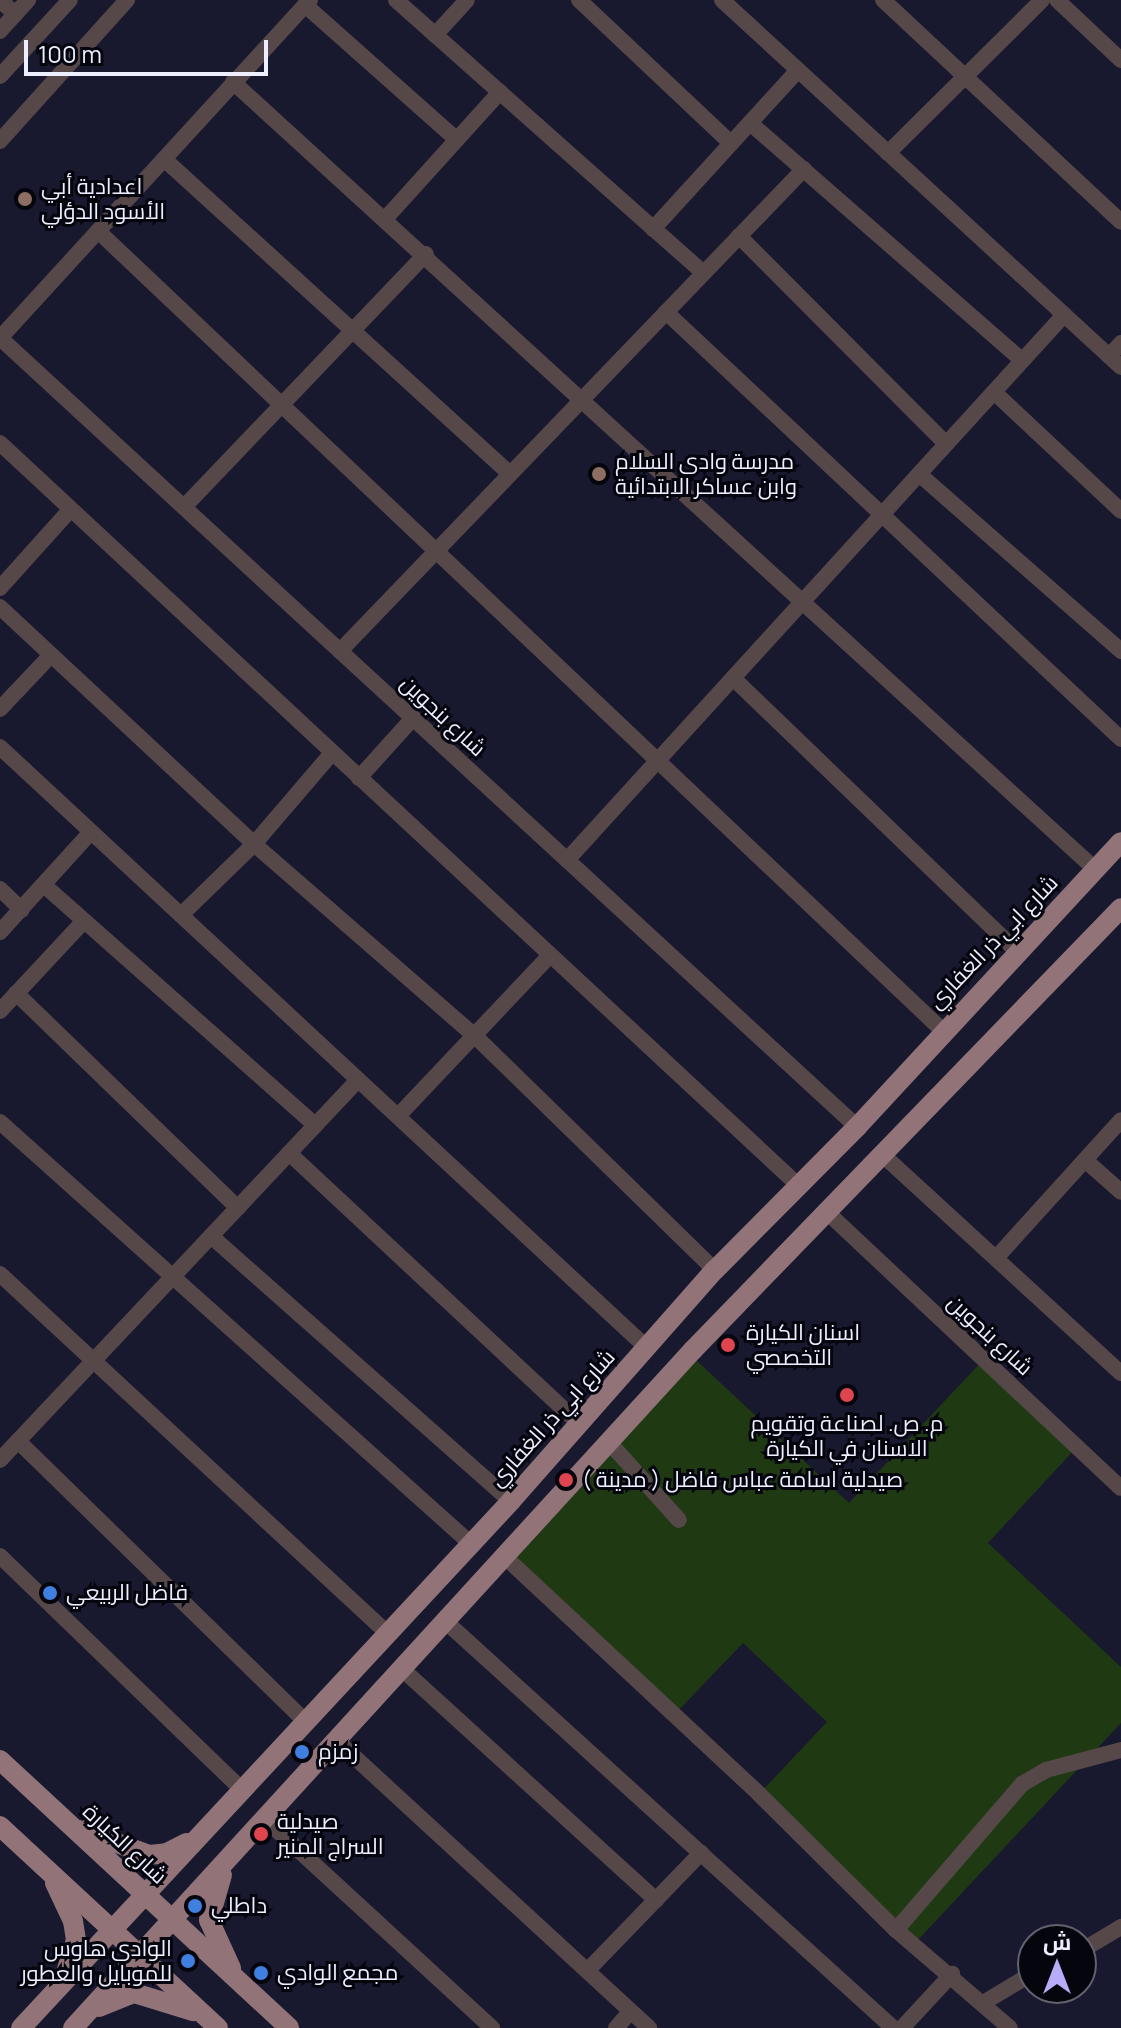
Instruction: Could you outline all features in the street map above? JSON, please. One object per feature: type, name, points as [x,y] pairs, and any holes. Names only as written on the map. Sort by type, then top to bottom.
[{"type":"main road","name":"شارع ابي ذر الغفاري","points":[[21,2028],[516,1494],[715,1270],[857,1127],[942,1030],[1121,842]]},
{"type":"main road","points":[[78,2023],[267,1821],[401,1668],[608,1441],[885,1157],[1121,908]]},
{"type":"main road","points":[[516,1494],[546,1510]]},
{"type":"main road","name":"شارع الكيارة","points":[[0,1760],[289,2028]]},
{"type":"main road","points":[[71,1825],[149,1855],[167,1853],[198,1837]]},
{"type":"main road","points":[[0,1826],[211,2021]]},
{"type":"main road","points":[[230,1859],[210,1903],[209,1920],[236,1979]]},
{"type":"main road","points":[[47,1869],[65,1900],[76,1940],[74,1958],[58,1988]]},
{"type":"main road","points":[[78,2023],[134,1993],[211,2021]]},
{"type":"street","points":[[0,0],[15,14]]},
{"type":"street","points":[[0,31],[28,0]]},
{"type":"street","points":[[0,76],[70,0]]},
{"type":"street","points":[[0,141],[127,0]]},
{"type":"street","points":[[396,0],[703,273]]},
{"type":"street","points":[[435,35],[467,0]]},
{"type":"street","points":[[579,0],[731,143]]},
{"type":"street","points":[[722,0],[1115,361],[1121,343]]},
{"type":"street","points":[[883,0],[1121,222]]},
{"type":"street","points":[[888,153],[1042,0]]},
{"type":"street","points":[[1057,0],[1120,56]]},
{"type":"street","points":[[0,338],[307,3],[457,140]]},
{"type":"street","points":[[653,229],[798,70]]},
{"type":"street","points":[[233,82],[426,254],[1096,870]]},
{"type":"street","points":[[386,218],[500,92]]},
{"type":"street","points":[[750,123],[1022,360]]},
{"type":"street","points":[[164,159],[510,474]]},
{"type":"street","points":[[340,651],[804,169]]},
{"type":"street","points":[[98,231],[942,1030]]},
{"type":"street","points":[[739,236],[946,444]]},
{"type":"street","points":[[184,507],[426,254]]},
{"type":"street","points":[[666,312],[1121,739]]},
{"type":"street","points":[[567,860],[1064,315]]},
{"type":"street","name":"شارع بنجوين","points":[[0,338],[857,1127]]},
{"type":"street","points":[[994,392],[1121,511]]},
{"type":"street","points":[[0,443],[798,1185]]},
{"type":"street","points":[[919,474],[1121,651]]},
{"type":"street","points":[[0,588],[70,510]]},
{"type":"street","points":[[0,607],[254,844],[474,1035],[715,1270]]},
{"type":"street","points":[[0,709],[51,655]]},
{"type":"street","points":[[733,678],[1018,952]]},
{"type":"street","points":[[359,778],[413,718]]},
{"type":"street","points":[[0,747],[647,1348]]},
{"type":"street","points":[[181,915],[254,844],[332,753]]},
{"type":"street","points":[[0,932],[91,832]]},
{"type":"street","points":[[45,886],[315,1125]]},
{"type":"street","points":[[0,889],[22,910]]},
{"type":"street","points":[[0,1011],[83,922]]},
{"type":"street","points":[[398,1116],[550,955]]},
{"type":"street","points":[[16,993],[238,1208]]},
{"type":"street","points":[[0,1460],[358,1080]]},
{"type":"street","points":[[996,1258],[1121,1120]]},
{"type":"street","points":[[0,1122],[469,1542]]},
{"type":"street","points":[[289,1153],[579,1423]]},
{"type":"street","points":[[885,1157],[1121,1373]]},
{"type":"street","points":[[1085,1160],[1121,1192]]},
{"type":"street","name":"شارع بنجوين","points":[[829,1214],[1121,1488]]},
{"type":"street","points":[[211,1236],[516,1494]]},
{"type":"street","points":[[0,1274],[386,1632]]},
{"type":"street","points":[[18,1441],[306,1722]]},
{"type":"street","points":[[608,1441],[679,1520]]},
{"type":"street","points":[[0,1556],[242,1790]]},
{"type":"street","points":[[504,1556],[759,1794],[896,1930],[952,1974],[1010,2028]]},
{"type":"street","points":[[445,1621],[893,2028]]},
{"type":"street","points":[[401,1668],[656,1900]]},
{"type":"street","points":[[337,1741],[649,2028]]},
{"type":"street","points":[[896,1930],[1022,1784],[1046,1770],[1121,1750]]},
{"type":"street","points":[[267,1821],[492,2028]]},
{"type":"street","points":[[588,1970],[701,1853]]},
{"type":"street","points":[[1097,1942],[1120,1929]]},
{"type":"street","points":[[902,2028],[952,1974]]},
{"type":"street","points":[[983,2003],[1017,1983]]},
{"type":"street","points":[[616,2028],[630,2012]]},
{"type":"green space","points":[[984,1359],[1077,1447],[988,1543],[1121,1667],[1121,1723],[917,1941],[759,1794],[827,1722],[743,1643],[673,1716],[507,1561],[696,1360],[849,1503]]},
{"type":"place","name":"اعدادية أبي الأسود الدؤلي","points":[[25,199]]},
{"type":"place","name":"مدرسة وادي السلام وابن عساكر الابتدائية","points":[[599,474]]},
{"type":"place","name":"اسنان الكيارة التخصصي","points":[[728,1345]]},
{"type":"place","name":"م. ص. لصناعة وتقويم الاسنان في الكيارة","points":[[847,1395]]},
{"type":"place","name":"صيدلية اسامة عباس فاضل ( مدينة )","points":[[566,1480]]},
{"type":"place","name":"فاضل الربيعي","points":[[50,1593]]},
{"type":"place","name":"زمزم","points":[[302,1752]]},
{"type":"place","name":"صيدلية السراج المنير","points":[[261,1834]]},
{"type":"place","name":"داطلي","points":[[195,1906]]},
{"type":"place","name":"الوادي هاوس للموبايل والعطور","points":[[188,1961]]},
{"type":"place","name":"مجمع الوادي","points":[[261,1973]]}]
